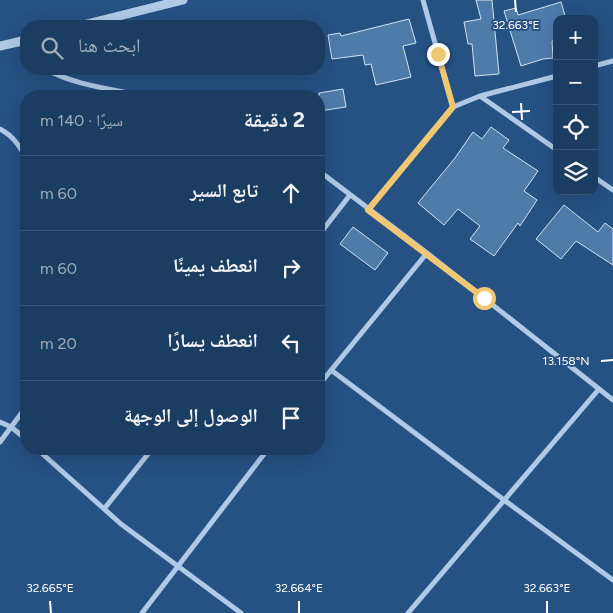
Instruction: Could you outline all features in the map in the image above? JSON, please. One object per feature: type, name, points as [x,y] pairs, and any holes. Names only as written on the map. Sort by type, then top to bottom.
[{"type":"street","points":[[103,20],[183,0]]},
{"type":"street","points":[[424,0],[453,107]]},
{"type":"street","points":[[0,46],[20,43]]},
{"type":"street","points":[[598,65],[613,62]]},
{"type":"street","points":[[57,75],[117,90]]},
{"type":"street","points":[[368,210],[453,107],[480,96],[553,77]]},
{"type":"street","points":[[480,96],[553,147]]},
{"type":"street","points":[[0,128],[10,134],[20,147]]},
{"type":"street","points":[[325,176],[613,400]]},
{"type":"street","points":[[598,180],[613,190]]},
{"type":"street","points":[[325,227],[350,195]]},
{"type":"street","points":[[325,378],[426,253]]},
{"type":"street","points":[[331,370],[613,580]]},
{"type":"street","points":[[408,613],[599,390]]},
{"type":"street","points":[[0,442],[20,414]]},
{"type":"street","points":[[0,422],[20,434]]},
{"type":"street","points":[[44,455],[104,509],[241,613]]},
{"type":"street","points":[[104,509],[147,455]]},
{"type":"street","points":[[142,613],[263,455]]},
{"type":"building","points":[[476,0],[492,0],[499,74],[475,76],[472,44],[468,44],[464,22],[481,19]]},
{"type":"building","points":[[561,2],[565,15],[553,15],[553,58],[521,66],[504,11],[516,8],[518,15]]},
{"type":"building","points":[[409,19],[416,43],[403,46],[411,77],[376,85],[371,64],[365,65],[363,55],[332,59],[328,35],[340,33],[341,36]]},
{"type":"building","points":[[343,89],[346,107],[325,110],[325,92]]},
{"type":"building","points":[[491,127],[509,140],[503,148],[538,171],[524,191],[537,200],[520,226],[518,223],[494,256],[470,239],[480,226],[458,209],[444,225],[418,203],[455,158],[473,132],[482,139]]},
{"type":"building","points":[[564,205],[598,232],[605,223],[613,229],[613,265],[576,241],[561,259],[536,239]]},
{"type":"building","points":[[353,227],[388,253],[375,270],[340,244]]},
{"type":"route","points":[[438,54],[453,107],[368,210],[484,298]]}]
